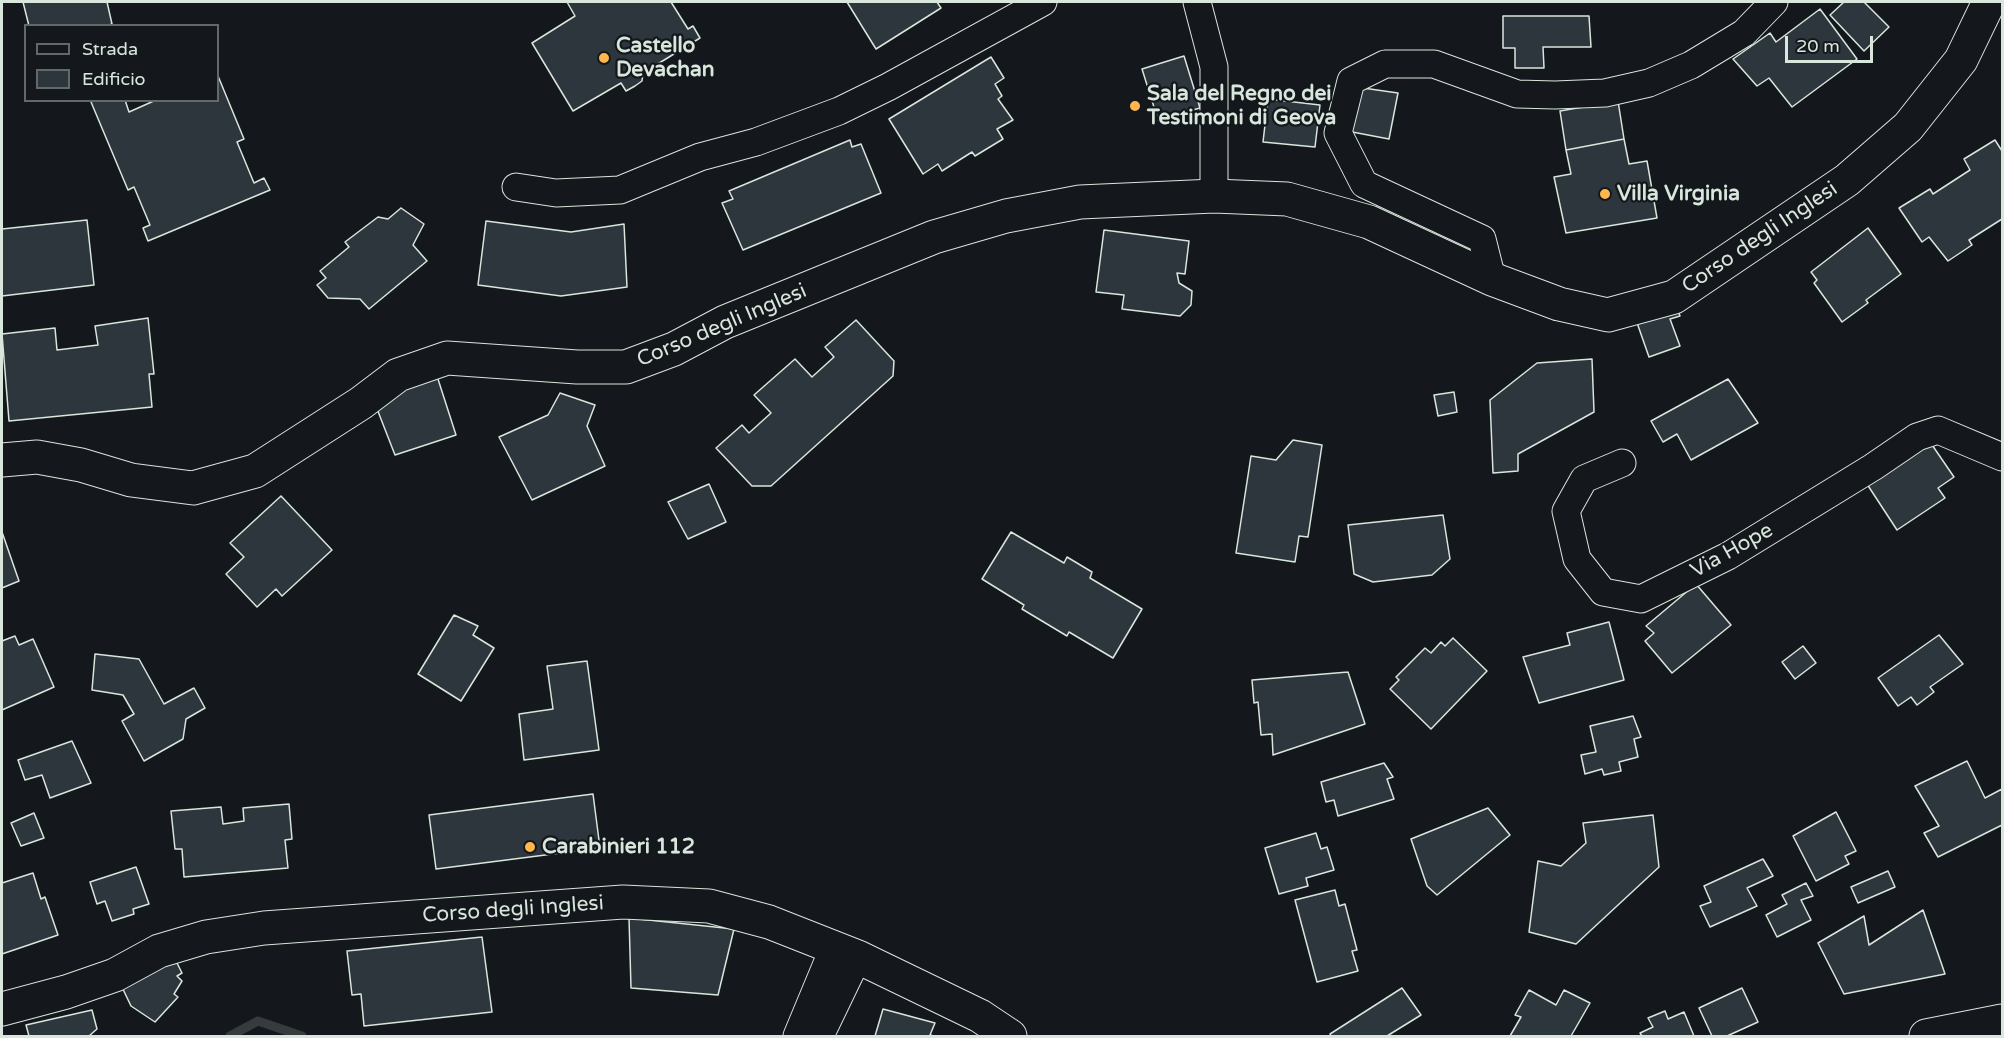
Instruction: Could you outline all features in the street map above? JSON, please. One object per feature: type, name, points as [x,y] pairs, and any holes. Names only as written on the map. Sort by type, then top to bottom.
[{"type":"main road","name":"Corso degli Inglesi","points":[[2,460],[37,457],[81,465],[131,480],[194,488],[255,471],[361,403],[398,375],[447,358],[577,367],[626,367],[674,349],[725,322],[934,237],[1006,216],[1080,202],[1214,196],[1287,200],[1369,222],[1492,279],[1559,304],[1608,315],[1674,297],[1846,180],[1908,128],[1961,60],[1989,2]]},
{"type":"main road","name":"Corso degli Inglesi","points":[[2,1009],[66,992],[115,975],[159,951],[206,937],[276,927],[623,902],[709,906],[769,922],[846,952],[980,1016],[1010,1036]]},
{"type":"main road","points":[[1926,1036],[2002,1021]]},
{"type":"street","points":[[516,187],[556,193],[620,190],[700,157],[756,142],[839,111],[1043,2]]},
{"type":"street","points":[[1197,2],[1214,67],[1214,196]]},
{"type":"street","points":[[1492,279],[1482,239],[1364,184],[1338,133],[1351,81],[1385,64],[1434,64],[1517,94],[1605,93],[1649,83],[1691,65],[1744,33],[1774,2]]},
{"type":"street","name":"Via Hope","points":[[1622,463],[1584,479],[1566,511],[1577,559],[1603,592],[1641,599],[1728,556],[1917,437],[1938,430],[2002,457]]},
{"type":"street","points":[[797,1036],[846,952]]},
{"type":"street","points":[[820,1036],[846,952]]},
{"type":"building","points":[[23,2],[107,2],[112,24],[28,24]]},
{"type":"building","name":"Castello Devachan","points":[[567,2],[671,2],[688,29],[693,26],[700,38],[643,73],[642,81],[635,86],[626,91],[621,83],[573,111],[532,43],[575,16]]},
{"type":"building","points":[[847,2],[937,2],[941,8],[876,49]]},
{"type":"building","points":[[1844,2],[1864,2],[1889,27],[1864,51],[1830,15]]},
{"type":"building","points":[[1820,9],[1857,59],[1792,107],[1769,78],[1757,86],[1733,59],[1770,33],[1776,42]]},
{"type":"building","points":[[1503,16],[1589,16],[1591,47],[1543,47],[1544,68],[1515,68],[1515,48],[1503,48]]},
{"type":"building","points":[[1184,56],[1200,108],[1158,120],[1142,69]]},
{"type":"building","points":[[991,57],[1004,78],[995,84],[1002,96],[998,99],[1013,120],[997,129],[1003,139],[975,156],[972,152],[942,171],[938,164],[923,174],[889,119]]},
{"type":"building","points":[[219,78],[244,139],[237,142],[254,183],[264,178],[270,190],[148,241],[143,228],[150,225],[134,187],[128,190],[91,102],[126,102],[129,112],[152,102],[219,102]]},
{"type":"building","points":[[1356,87],[1398,93],[1389,139],[1347,131]]},
{"type":"building","points":[[1268,99],[1320,105],[1315,147],[1263,142]]},
{"type":"building","points":[[1618,101],[1624,139],[1566,150],[1560,111]]},
{"type":"building","name":"Villa Virginia","points":[[1624,139],[1629,164],[1647,161],[1657,218],[1566,233],[1554,177],[1571,174],[1566,150]]},
{"type":"building","points":[[850,140],[852,147],[861,144],[881,193],[743,250],[722,203],[733,199],[729,191]]},
{"type":"building","points":[[1995,140],[2002,151],[2002,219],[1969,240],[1972,245],[1948,261],[1929,237],[1922,242],[1899,208],[1930,189],[1933,194],[1970,170],[1964,159]]},
{"type":"building","points":[[401,208],[424,224],[413,245],[427,261],[369,309],[360,299],[328,298],[317,285],[326,278],[320,271],[349,247],[345,242],[378,217],[388,219]]},
{"type":"building","points":[[87,220],[94,285],[2,296],[2,229]]},
{"type":"building","points":[[486,221],[571,232],[624,224],[627,287],[561,296],[478,285]]},
{"type":"building","points":[[1868,228],[1901,274],[1866,300],[1868,303],[1842,322],[1814,283],[1817,280],[1811,272]]},
{"type":"building","points":[[1104,230],[1189,241],[1185,274],[1177,273],[1179,283],[1192,291],[1191,305],[1180,316],[1122,309],[1124,295],[1096,292]]},
{"type":"building","points":[[1675,302],[1680,316],[1670,319],[1680,346],[1649,357],[1635,317]]},
{"type":"building","points":[[148,318],[154,374],[149,374],[152,407],[9,421],[2,334],[55,328],[57,350],[98,345],[95,326]]},
{"type":"building","points":[[856,320],[894,361],[893,376],[771,486],[752,486],[716,448],[742,425],[749,433],[771,413],[754,395],[795,359],[812,377],[834,357],[825,347]]},
{"type":"building","points":[[1592,359],[1594,412],[1518,454],[1518,471],[1493,473],[1490,400],[1537,363]]},
{"type":"building","points":[[437,376],[456,435],[395,455],[372,396]]},
{"type":"building","points":[[1728,379],[1758,423],[1691,460],[1677,434],[1663,442],[1651,421]]},
{"type":"building","points":[[1454,392],[1457,412],[1438,416],[1434,395]]},
{"type":"building","points":[[560,393],[595,405],[587,426],[605,466],[532,500],[499,437],[548,415]]},
{"type":"building","points":[[1928,439],[1954,477],[1938,488],[1945,498],[1897,530],[1865,481]]},
{"type":"building","points":[[1293,440],[1322,445],[1308,537],[1299,536],[1295,562],[1236,553],[1251,456],[1276,460]]},
{"type":"building","points":[[709,484],[726,522],[688,539],[668,502]]},
{"type":"building","points":[[281,496],[332,550],[282,596],[276,589],[257,607],[226,574],[244,557],[230,543]]},
{"type":"building","points":[[1443,515],[1450,559],[1432,575],[1373,582],[1354,574],[1348,525]]},
{"type":"building","points":[[2,532],[19,581],[2,588]]},
{"type":"building","points":[[1011,532],[1064,563],[1067,557],[1092,572],[1090,578],[1142,609],[1113,658],[1069,632],[1067,636],[1022,609],[1024,605],[982,579]]},
{"type":"building","points":[[1696,584],[1731,625],[1672,673],[1645,641],[1654,633],[1646,626]]},
{"type":"building","points":[[454,615],[478,626],[473,635],[494,648],[461,701],[418,674]]},
{"type":"building","points":[[1609,622],[1624,680],[1539,703],[1523,657],[1570,645],[1567,633]]},
{"type":"building","points":[[1939,635],[1963,664],[1930,687],[1934,692],[1917,705],[1911,697],[1898,706],[1878,678]]},
{"type":"building","points":[[15,636],[19,645],[33,639],[54,687],[2,710],[2,641]]},
{"type":"building","points":[[1453,638],[1487,671],[1431,729],[1390,689],[1399,680],[1396,677],[1425,648],[1431,653],[1441,642],[1445,646]]},
{"type":"building","points":[[1803,646],[1816,663],[1795,679],[1782,662]]},
{"type":"building","points":[[95,654],[139,659],[164,704],[194,688],[205,708],[186,719],[183,739],[144,761],[122,721],[134,714],[123,695],[92,690]]},
{"type":"building","points":[[587,661],[599,750],[524,760],[519,714],[553,709],[547,666]]},
{"type":"building","points":[[1348,672],[1365,724],[1273,755],[1272,734],[1261,735],[1258,702],[1254,703],[1252,680]]},
{"type":"building","points":[[1633,716],[1641,737],[1634,739],[1638,757],[1619,762],[1621,771],[1604,775],[1602,769],[1585,774],[1581,755],[1596,752],[1590,726]]},
{"type":"building","points":[[72,741],[91,783],[50,798],[42,775],[25,780],[18,760]]},
{"type":"building","points":[[1967,761],[1985,798],[2002,789],[2002,825],[1938,857],[1924,833],[1939,826],[1915,786]]},
{"type":"building","points":[[1384,763],[1393,777],[1387,779],[1394,799],[1338,816],[1334,800],[1326,802],[1321,782]]},
{"type":"building","points":[[593,794],[600,848],[436,869],[429,815]]},
{"type":"building","points":[[289,804],[292,839],[285,840],[288,868],[184,877],[182,849],[175,849],[171,811],[221,807],[223,824],[244,821],[243,808]]},
{"type":"building","points":[[1488,808],[1510,835],[1437,895],[1427,886],[1411,839]]},
{"type":"building","points":[[1836,812],[1856,851],[1845,856],[1849,864],[1816,881],[1793,836]]},
{"type":"building","points":[[34,813],[44,838],[21,846],[11,823]]},
{"type":"building","points":[[1653,815],[1659,867],[1576,944],[1529,932],[1538,861],[1561,866],[1586,843],[1583,823]]},
{"type":"building","points":[[1316,833],[1321,849],[1327,847],[1334,870],[1306,878],[1308,886],[1279,894],[1265,848]]},
{"type":"building","points":[[1763,859],[1773,876],[1747,888],[1757,906],[1710,927],[1700,906],[1711,902],[1704,886]]},
{"type":"building","points":[[136,867],[149,904],[133,909],[134,914],[112,921],[105,901],[97,904],[90,882]]},
{"type":"building","points":[[1888,871],[1895,887],[1858,903],[1851,887]]},
{"type":"building","points":[[33,873],[41,899],[45,897],[58,935],[2,954],[2,883]]},
{"type":"building","points":[[1806,883],[1813,896],[1801,900],[1811,920],[1777,937],[1766,915],[1787,904],[1782,895]]},
{"type":"building","points":[[1335,890],[1339,906],[1345,904],[1357,950],[1352,951],[1358,971],[1317,982],[1295,900]]},
{"type":"building","points":[[1923,910],[1945,974],[1844,994],[1818,943],[1864,916],[1869,945]]},
{"type":"building","points":[[629,918],[734,929],[718,995],[631,988]]},
{"type":"building","points":[[482,937],[492,1012],[364,1026],[361,994],[352,995],[347,951]]},
{"type":"building","points":[[174,957],[182,973],[177,976],[182,981],[174,994],[178,997],[155,1022],[131,1006],[120,983]]},
{"type":"building","points":[[1402,988],[1421,1015],[1387,1036],[1331,1036],[1330,1034]]},
{"type":"building","points":[[1742,988],[1758,1022],[1727,1036],[1712,1036],[1699,1008]]},
{"type":"building","points":[[1529,990],[1556,1005],[1564,990],[1590,1003],[1571,1036],[1510,1036],[1521,1017],[1515,1015]]},
{"type":"building","points":[[883,1009],[935,1023],[930,1035],[934,1036],[875,1036]]},
{"type":"building","points":[[92,1010],[97,1029],[89,1036],[29,1036],[26,1025]]},
{"type":"building","points":[[1665,1011],[1668,1019],[1684,1012],[1694,1036],[1642,1036],[1640,1033],[1653,1027],[1648,1018]]},
{"type":"waterway","points":[[230,1036],[258,1021],[302,1036]]},
{"type":"place","name":"Castello Devachan","points":[[604,58]]},
{"type":"place","name":"Sala del Regno dei Testimoni di Geova","points":[[1135,106]]},
{"type":"place","name":"Villa Virginia","points":[[1605,194]]},
{"type":"place","name":"Carabinieri 112","points":[[530,847]]}]
